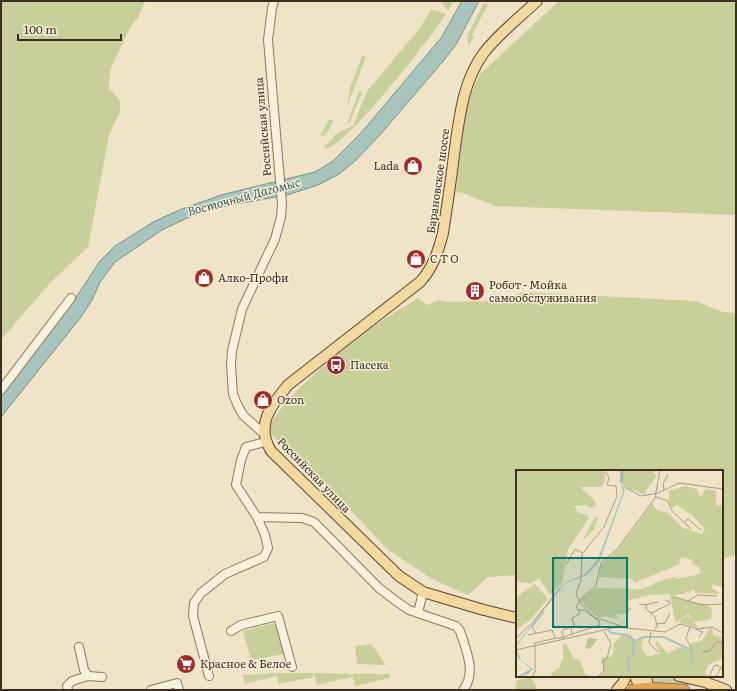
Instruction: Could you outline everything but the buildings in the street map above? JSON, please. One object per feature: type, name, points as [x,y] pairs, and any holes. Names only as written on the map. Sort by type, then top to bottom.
[{"type":"highway","points":[[631,690],[644,688],[684,690]]},
{"type":"main road","name":"Барановское шоссе","points":[[265,438],[266,416],[273,404],[288,385],[420,282],[428,273],[434,263],[443,233],[459,116],[473,73],[482,55],[494,41],[537,1]]},
{"type":"main road","name":"Российская улица","points":[[265,438],[271,451],[399,576],[423,592],[516,618]]},
{"type":"main road","points":[[617,690],[624,683],[626,677]]},
{"type":"main road","points":[[635,677],[638,683],[644,688],[647,681],[646,677]]},
{"type":"main road","points":[[683,677],[705,682],[726,690]]},
{"type":"street","name":"Российская улица","points":[[265,438],[243,415],[237,404],[233,394],[231,365],[232,351],[242,309],[275,239],[281,217],[282,204],[268,40],[274,1]]},
{"type":"street","points":[[1,390],[71,298]]},
{"type":"street","points":[[209,676],[193,616],[194,603],[201,593],[225,574],[264,557],[268,548],[265,535],[257,517],[236,485],[239,466],[246,447],[265,438]]},
{"type":"street","points":[[257,517],[302,518],[314,522],[379,588],[409,610],[456,626],[460,631],[471,670],[467,685],[463,690]]},
{"type":"street","points":[[418,613],[423,592]]},
{"type":"street","points":[[231,631],[241,626],[278,616],[292,667]]},
{"type":"street","points":[[79,648],[84,670],[88,676]]},
{"type":"street","points":[[68,690],[67,686],[72,680],[88,676],[102,677]]},
{"type":"street","points":[[151,690],[177,684],[179,690]]},
{"type":"green space","points":[[1,1],[145,1],[139,16],[130,28],[111,68],[109,88],[120,101],[120,112],[109,135],[88,247],[49,284],[1,340]]},
{"type":"green space","points":[[442,1],[454,1],[448,11],[443,5]]},
{"type":"green space","points":[[559,1],[736,1],[736,215],[495,206],[463,193],[456,192],[465,112],[478,76]]},
{"type":"green space","points":[[484,3],[488,5],[472,35],[474,36],[469,45],[467,39],[468,34]]},
{"type":"green space","points":[[431,9],[446,14],[438,26],[388,90],[368,112],[335,144],[325,149],[324,147],[339,132],[353,126],[367,91],[419,29]]},
{"type":"green space","points":[[362,56],[366,57],[346,109],[350,88]]},
{"type":"green space","points":[[359,91],[362,92],[350,122],[347,124]]},
{"type":"green space","points":[[329,119],[333,121],[329,130],[323,137],[320,134]]},
{"type":"green space","points":[[522,292],[695,301],[723,312],[736,313],[736,555],[723,559],[723,470],[516,470],[516,575],[488,577],[468,595],[432,579],[387,549],[311,468],[282,445],[269,431],[274,419],[283,406],[328,362],[375,326],[418,298],[428,305],[438,300],[447,302],[503,301]]},
{"type":"green space","points":[[275,623],[284,654],[251,660],[243,631]]},
{"type":"green space","points":[[371,644],[386,665],[357,664],[355,646]]},
{"type":"green space","points":[[276,673],[313,673],[314,677],[279,684]]},
{"type":"green space","points":[[276,673],[276,676],[245,684],[243,675]]},
{"type":"green space","points":[[314,673],[351,674],[352,677],[317,685]]},
{"type":"green space","points":[[352,674],[389,674],[390,678],[355,686]]},
{"type":"green space","points":[[651,677],[670,677],[694,683],[695,685],[652,683]]},
{"type":"green space","points":[[531,678],[537,687],[535,690],[515,690],[517,680]]},
{"type":"water","name":"Восточный Дагомыс","points":[[462,1],[479,1],[457,43],[379,136],[355,161],[339,174],[318,185],[287,195],[215,208],[187,218],[162,230],[115,262],[100,282],[92,300],[81,317],[1,417],[1,397],[71,305],[100,261],[115,246],[155,221],[182,209],[221,195],[315,172],[333,161],[361,133],[441,38]]},
{"type":"place","name":"Lada","points":[[413,166]]},
{"type":"place","name":"С Т О","points":[[416,259]]},
{"type":"place","name":"Алко-Профи","points":[[204,278]]},
{"type":"place","name":"Робот - Мойка самообслуживания","points":[[475,291]]},
{"type":"place","name":"Пасека","points":[[336,365]]},
{"type":"place","name":"Ozon","points":[[263,400]]},
{"type":"place","name":"Красное & Белое","points":[[186,664]]}]
